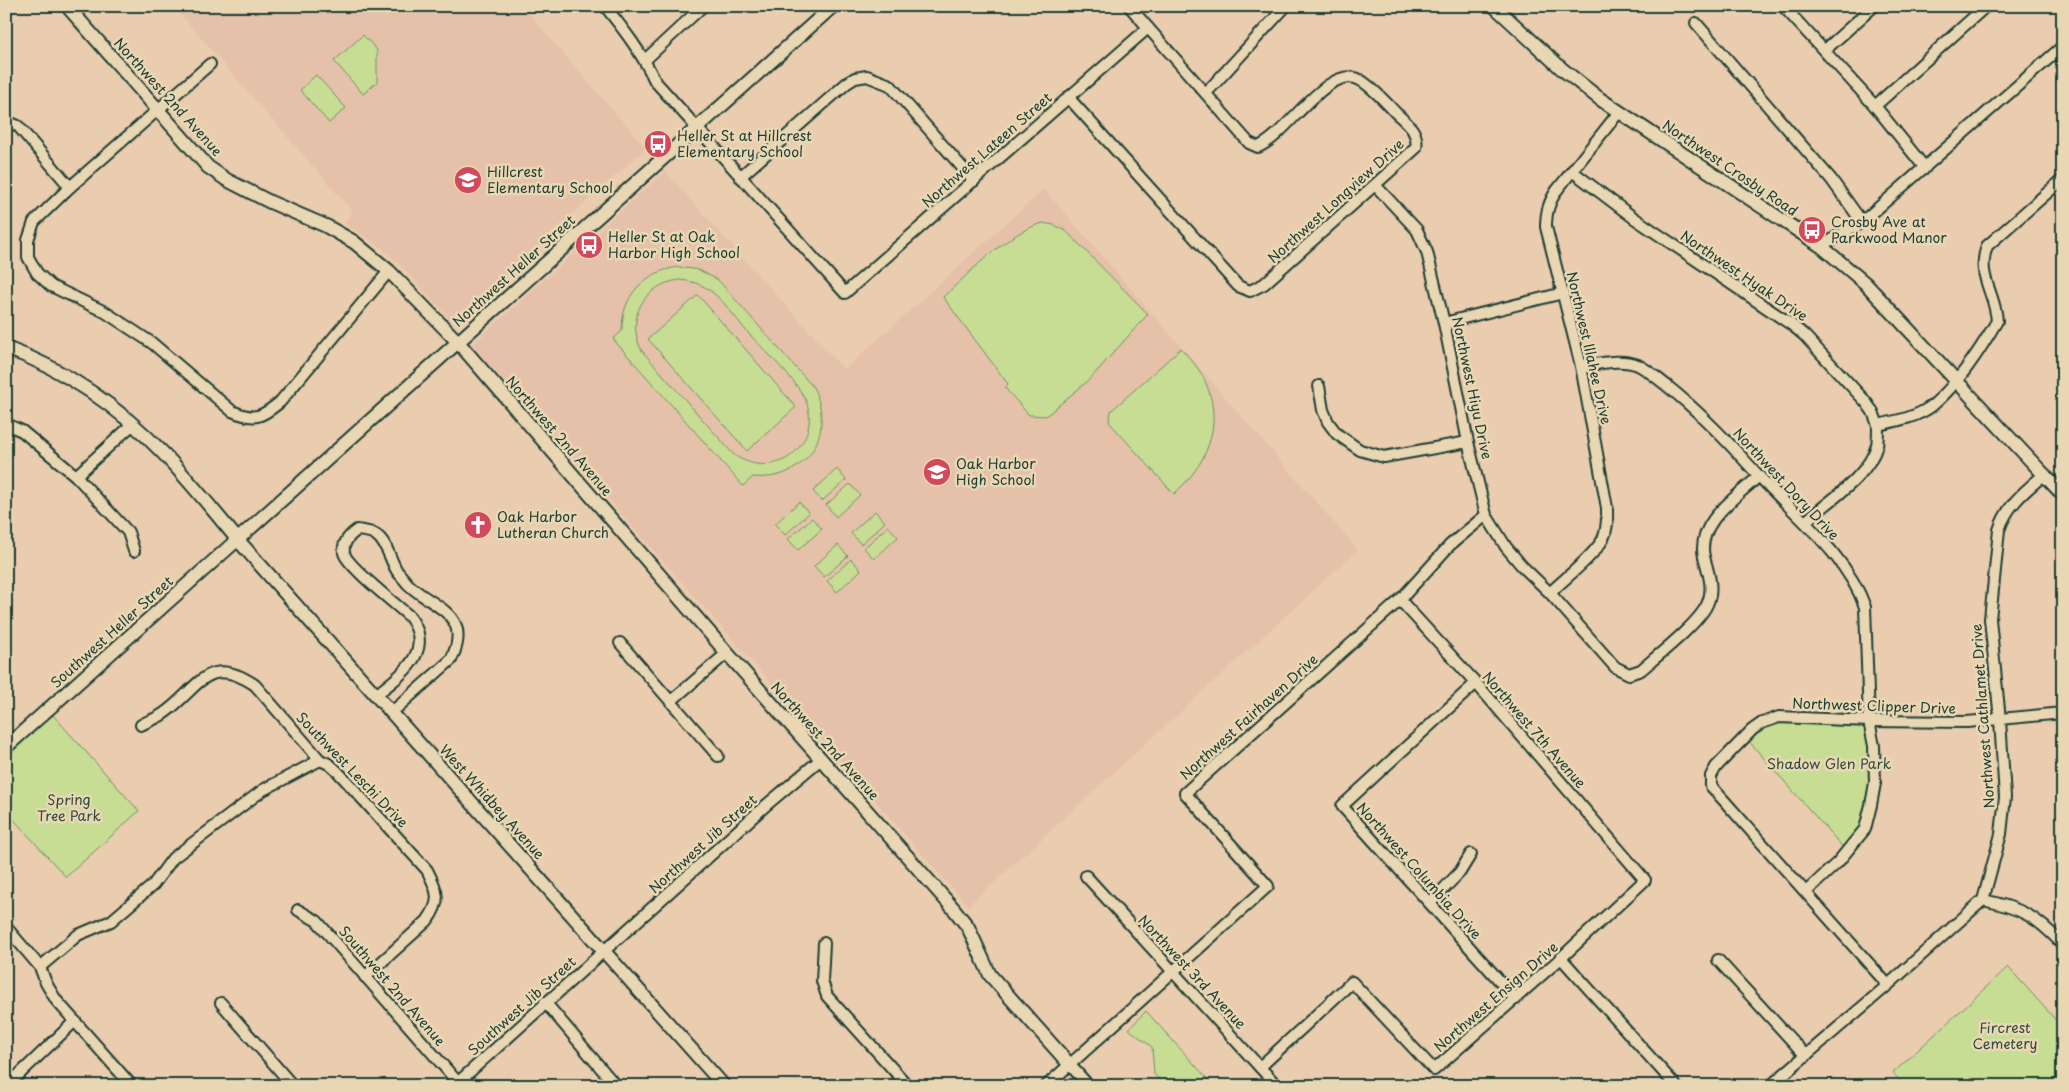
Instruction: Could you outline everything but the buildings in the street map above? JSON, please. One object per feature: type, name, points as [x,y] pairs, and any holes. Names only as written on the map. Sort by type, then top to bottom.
[{"type":"street","name":"Northwest 2nd Avenue","points":[[67,6],[208,167],[227,180],[270,202],[326,226],[354,242],[389,271],[457,341],[727,653],[963,920],[990,975],[1088,1086]]},
{"type":"street","points":[[605,6],[625,30],[645,60],[654,81],[740,177],[847,83],[856,78],[867,76],[890,86],[974,181]]},
{"type":"street","points":[[645,60],[703,6]]},
{"type":"street","name":"Northwest Heller Street","points":[[237,539],[833,6]]},
{"type":"street","points":[[1129,6],[1206,93],[1284,7]]},
{"type":"street","name":"Northwest Crosby Road","points":[[1494,6],[1562,69],[1619,112],[1821,246],[1865,283],[2063,495]]},
{"type":"street","points":[[1783,6],[1826,50],[1875,106],[1925,168]]},
{"type":"street","points":[[1826,50],[1874,6]]},
{"type":"street","points":[[1875,106],[1986,6]]},
{"type":"street","points":[[1696,23],[1831,179],[1862,222]]},
{"type":"street","name":"Northwest Lateen Street","points":[[740,177],[845,293],[1148,28]]},
{"type":"street","points":[[1821,246],[1862,222],[2063,46]]},
{"type":"street","points":[[210,64],[70,187],[34,222],[28,240],[28,256],[37,273],[51,286],[105,312],[152,343],[232,412],[246,417],[258,417],[280,402],[389,271]]},
{"type":"street","name":"Northwest Longview Drive","points":[[1068,97],[1238,286],[1250,291],[1264,284],[1410,154],[1416,148],[1418,141],[1415,132],[1407,123],[1360,80],[1349,76],[1332,81],[1271,138],[1258,147],[1249,142],[1206,93]]},
{"type":"street","name":"Northwest Illahee Drive","points":[[1550,593],[1596,548],[1603,538],[1607,528],[1607,508],[1581,366],[1546,227],[1546,213],[1550,200],[1557,190],[1619,112]]},
{"type":"street","points":[[6,121],[18,126],[70,187]]},
{"type":"street","name":"Northwest Hyak Drive","points":[[1572,171],[1642,224],[1792,325],[1804,335],[1866,402],[1873,412],[1878,425]]},
{"type":"street","points":[[1806,521],[1862,472],[1871,460],[1877,444],[1878,425],[1918,414],[1932,405],[1956,381],[1997,321],[1994,298],[1983,275],[1984,257],[1988,246],[2063,179]]},
{"type":"street","name":"Northwest Hiyu Drive","points":[[1375,185],[1417,230],[1422,239],[1444,323],[1468,442],[1486,515],[1506,546],[1522,566],[1550,593],[1615,667],[1629,674],[1641,670],[1698,617],[1708,603],[1710,589],[1703,552],[1704,538],[1708,528],[1720,512],[1760,476]]},
{"type":"street","points":[[1444,323],[1563,293]]},
{"type":"street","name":"West Whidbey Avenue","points":[[6,348],[24,354],[66,376],[92,393],[132,424],[163,453],[237,539],[724,1086]]},
{"type":"street","name":"Northwest Dory Drive","points":[[1581,366],[1617,362],[1637,365],[1681,397],[1734,446],[1760,476],[1806,521],[1859,590],[1865,607],[1869,721],[1874,746],[1876,783],[1865,829],[1838,862],[1806,892]]},
{"type":"street","points":[[1319,386],[1323,410],[1328,422],[1337,434],[1360,450],[1384,457],[1468,442]]},
{"type":"street","points":[[6,424],[22,430],[76,476],[128,532],[134,550]]},
{"type":"street","points":[[76,476],[132,424]]},
{"type":"street","name":"Northwest Cathlamet Drive","points":[[1982,900],[2001,834],[2005,797],[1990,619],[1999,530],[2005,514],[2016,499],[2045,474]]},
{"type":"street","name":"Northwest Fairhaven Drive","points":[[1046,1086],[1268,886],[1185,793],[1400,600],[1444,551],[1486,515]]},
{"type":"street","points":[[377,694],[408,668],[416,654],[419,642],[415,624],[409,616],[352,566],[344,553],[349,536],[357,530],[376,534],[384,545],[397,572],[419,595],[439,607],[456,625],[458,638],[456,650],[450,660],[392,712]]},
{"type":"street","name":"Southwest Heller Street","points":[[6,747],[237,539]]},
{"type":"street","name":"Northwest 7th Avenue","points":[[1400,600],[1476,683],[1645,880]]},
{"type":"street","points":[[620,643],[718,756]]},
{"type":"street","points":[[671,701],[727,653]]},
{"type":"street","name":"Southwest Leschi Drive","points":[[141,725],[162,714],[209,674],[234,673],[255,685],[320,760],[329,764],[338,772],[427,870],[436,887],[437,901],[433,912],[426,921],[365,977]]},
{"type":"street","name":"Northwest Columbia Drive","points":[[1476,683],[1342,806],[1516,999]]},
{"type":"street","name":"Northwest Clipper Drive","points":[[1888,985],[1711,786],[1711,776],[1716,767],[1752,730],[1762,723],[1779,717],[1869,721],[1967,722],[2063,713]]},
{"type":"street","points":[[40,967],[78,935],[111,921],[153,886],[173,858],[262,790],[320,760]]},
{"type":"street","name":"Northwest Jib Street","points":[[604,950],[764,807],[821,760]]},
{"type":"street","points":[[1430,903],[1460,872],[1471,854]]},
{"type":"street","name":"Northwest 3rd Avenue","points":[[1086,876],[1277,1086]]},
{"type":"street","name":"Northwest Ensign Drive","points":[[1260,1066],[1352,982],[1434,1070],[1516,999],[1645,880]]},
{"type":"street","points":[[1770,1086],[1888,985],[1982,900],[2022,910],[2045,926],[2063,945]]},
{"type":"street","name":"Southwest 2nd Avenue","points":[[298,910],[317,921],[458,1084]]},
{"type":"street","points":[[6,927],[40,967],[46,983],[56,1000],[132,1086]]},
{"type":"street","points":[[824,943],[822,981],[827,996],[908,1086]]},
{"type":"street","name":"Southwest Jib Street","points":[[458,1084],[545,1002],[604,950]]},
{"type":"street","points":[[1561,958],[1676,1086]]},
{"type":"street","points":[[1718,960],[1806,1056]]},
{"type":"street","points":[[545,1002],[616,1086]]},
{"type":"street","points":[[221,1003],[293,1086]]},
{"type":"street","points":[[7,1086],[75,1021]]},
{"type":"shaded area","name":"Hillcrest Elementary School","points":[[173,6],[522,6],[646,148],[453,322],[381,247],[344,223],[353,212]]},
{"type":"shaded area","name":"Oak Harbor High School","points":[[665,171],[844,370],[1044,189],[1358,550],[968,906],[472,345]]},
{"type":"green space","points":[[363,35],[377,50],[377,82],[363,94],[334,61]]},
{"type":"green space","points":[[316,75],[346,108],[329,123],[300,90]]},
{"type":"green space","points":[[1043,223],[1054,225],[1066,231],[1148,314],[1090,379],[1046,416],[1029,415],[1005,388],[1008,384],[943,297],[1002,244],[1029,228]]},
{"type":"green space","points":[[679,267],[699,270],[718,280],[813,387],[819,405],[821,422],[819,437],[812,452],[802,463],[788,472],[772,476],[753,477],[743,486],[613,339],[622,331],[626,307],[637,287],[667,269]],"holes":[[[679,280],[701,285],[719,299],[802,393],[809,409],[809,426],[798,449],[784,460],[765,465],[752,463],[734,455],[642,351],[637,339],[636,327],[641,305],[647,296],[656,289],[666,283]]]},
{"type":"green space","points":[[698,295],[796,407],[747,451],[648,339]]},
{"type":"green space","points":[[1181,348],[1204,378],[1211,399],[1213,415],[1209,444],[1203,458],[1195,471],[1174,494],[1109,422],[1111,411]]},
{"type":"green space","points":[[837,469],[846,480],[822,501],[813,491]]},
{"type":"green space","points":[[850,484],[860,495],[836,517],[826,505]]},
{"type":"green space","points":[[799,502],[809,513],[785,535],[775,524]]},
{"type":"green space","points":[[875,511],[885,522],[861,544],[851,533]]},
{"type":"green space","points":[[812,518],[822,529],[798,550],[788,539]]},
{"type":"green space","points":[[888,526],[898,537],[874,559],[864,548]]},
{"type":"green space","points":[[838,545],[848,556],[824,577],[814,566]]},
{"type":"green space","points":[[851,559],[861,570],[837,592],[827,581]]},
{"type":"green space","name":"Spring Tree Park","points":[[52,714],[139,811],[66,877],[6,811],[6,755]]},
{"type":"green space","name":"Shadow Glen Park","points":[[1779,717],[1869,721],[1874,746],[1865,829],[1847,852],[1745,737]]},
{"type":"green space","name":"Fircrest Cemetery","points":[[2008,967],[2063,1028],[2063,1086],[1905,1086],[1893,1073]]},
{"type":"green space","points":[[1146,1011],[1214,1086],[1165,1086],[1154,1074],[1152,1047],[1129,1029]]},
{"type":"place","name":"Heller St at Hillcrest Elementary School","points":[[658,144]]},
{"type":"place","name":"Hillcrest Elementary School","points":[[468,180]]},
{"type":"place","name":"Crosby Ave at Parkwood Manor","points":[[1812,230]]},
{"type":"place","name":"Heller St at Oak Harbor High School","points":[[589,245]]},
{"type":"place","name":"Oak Harbor High School","points":[[937,472]]},
{"type":"place","name":"Oak Harbor Lutheran Church","points":[[478,525]]}]
